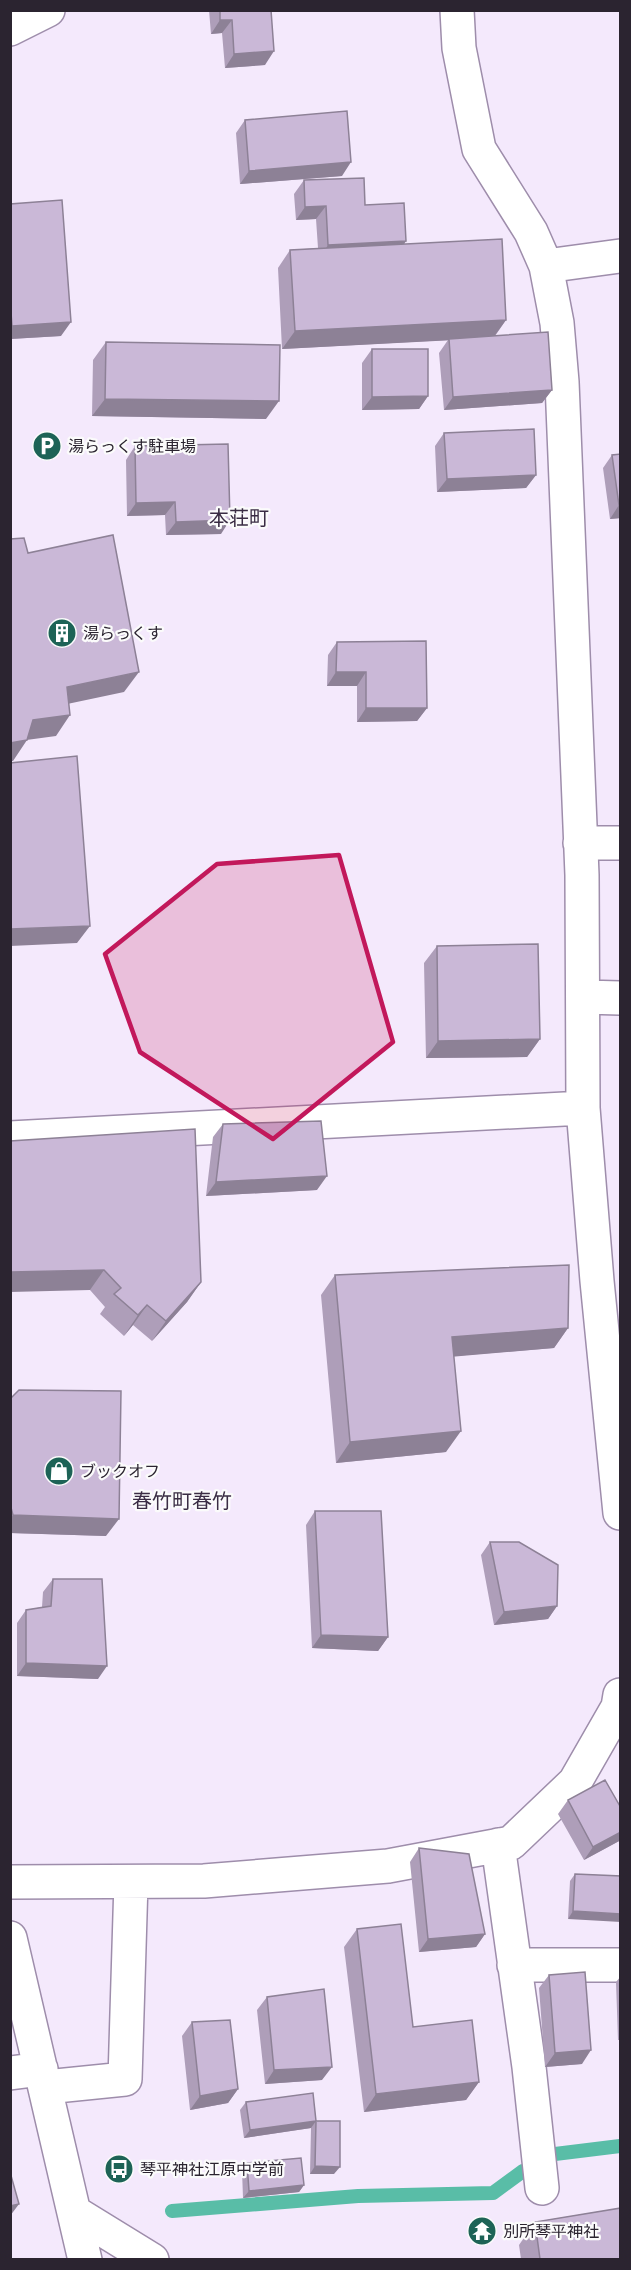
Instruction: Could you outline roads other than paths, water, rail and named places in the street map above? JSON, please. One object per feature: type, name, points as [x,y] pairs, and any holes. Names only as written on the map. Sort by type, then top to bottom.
[{"type":"street","points":[[10,29],[48,10]]},
{"type":"street","points":[[457,10],[459,48],[479,149],[531,232],[546,266],[557,323],[562,382],[580,843],[584,997],[583,1108],[609,1281],[621,1513]]},
{"type":"street","points":[[546,266],[621,256]]},
{"type":"street","points":[[580,843],[621,843]]},
{"type":"street","points":[[584,997],[621,998]]},
{"type":"street","points":[[10,1138],[583,1108]]},
{"type":"street","points":[[10,1882],[204,1881],[388,1866],[512,1843],[575,1782],[618,1707],[621,1695]]},
{"type":"street","points":[[498,1845],[529,2067],[542,2188]]},
{"type":"street","points":[[32,2076],[125,2079],[130,1882]]},
{"type":"street","points":[[10,1938],[32,2076],[74,2212],[85,2259]]},
{"type":"street","points":[[514,1965],[621,1965]]},
{"type":"street","points":[[74,2212],[152,2259]]},
{"type":"waterway","points":[[555,2154],[620,2146]]},
{"type":"waterway","points":[[172,2211],[358,2196],[493,2193],[523,2171]]},
{"type":"place","name":"湯らっくす駐車場","points":[[47,446]]},
{"type":"place","name":"湯らっくす","points":[[62,633]]},
{"type":"place","name":"ブックオフ","points":[[59,1471]]},
{"type":"place","name":"琴平神社江原中学前","points":[[119,2169]]},
{"type":"place","name":"別所琴平神社","points":[[482,2231]]},
{"type":"district","name":"本荘町","points":[[239,518]]},
{"type":"district","name":"春竹町春竹","points":[[182,1501]]}]
